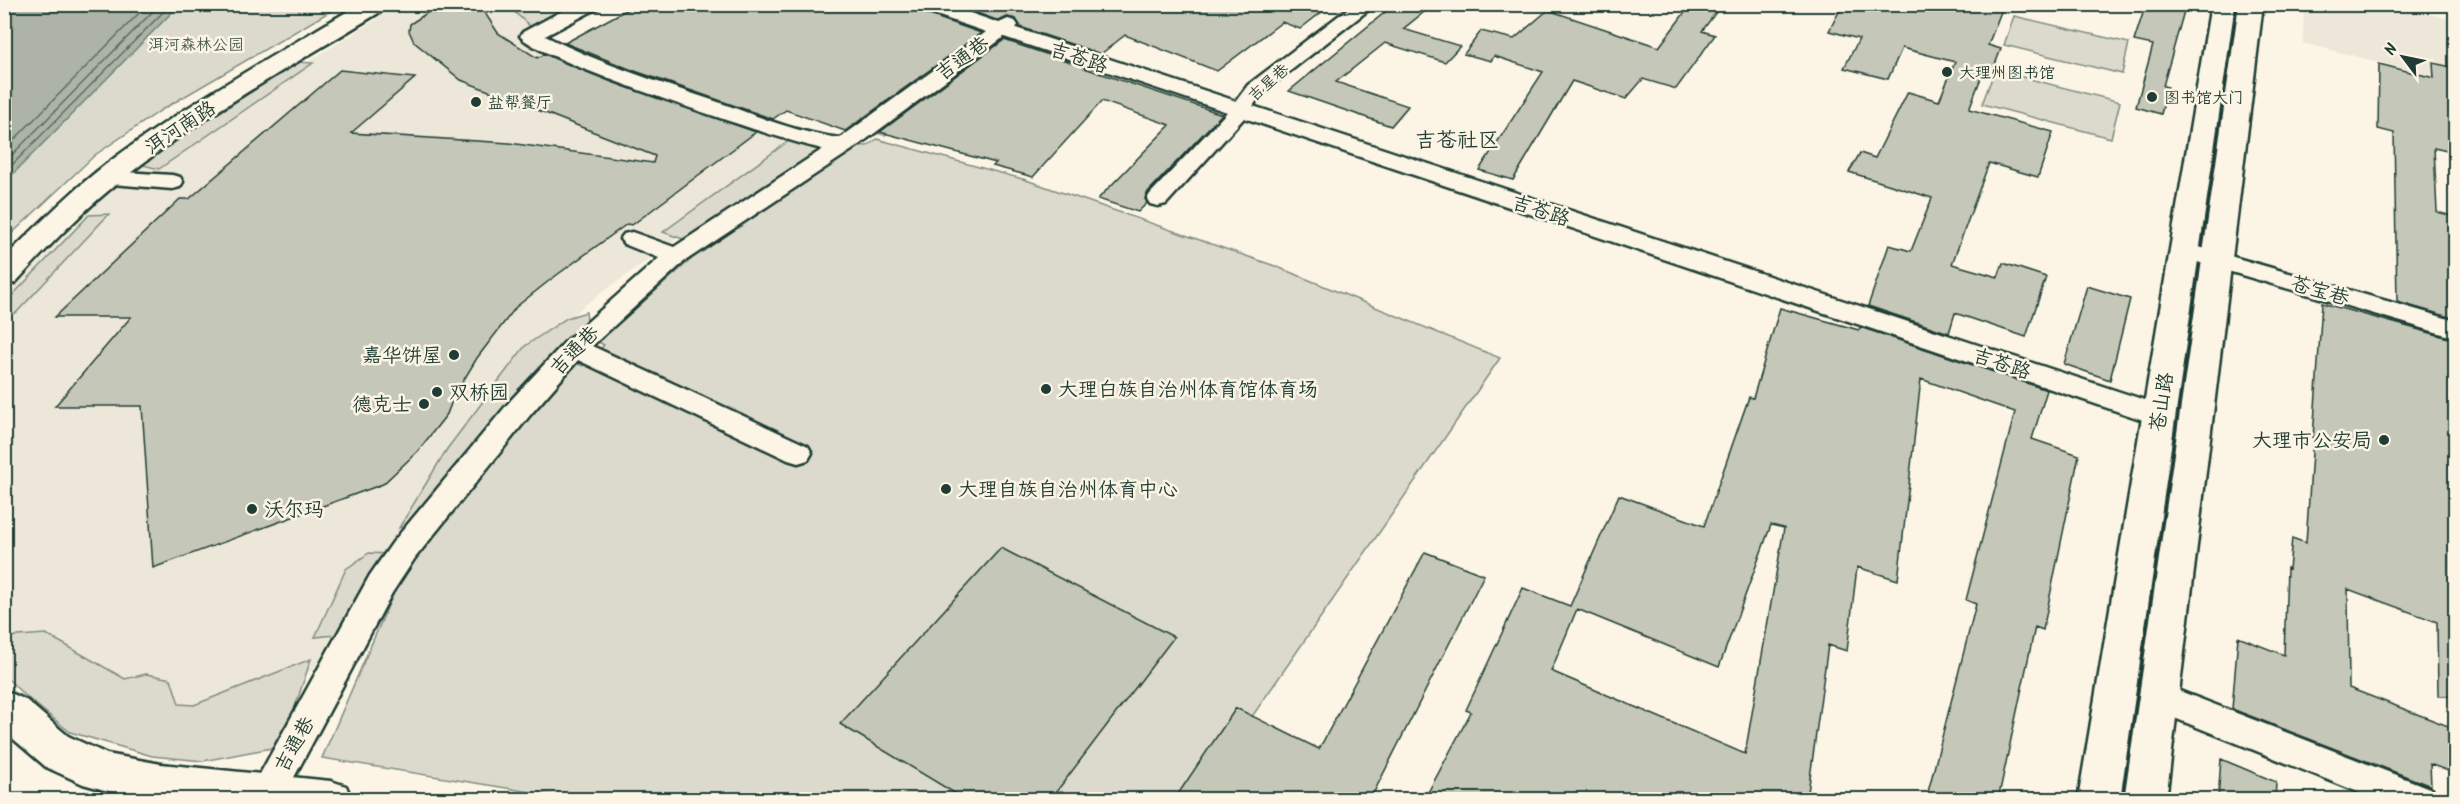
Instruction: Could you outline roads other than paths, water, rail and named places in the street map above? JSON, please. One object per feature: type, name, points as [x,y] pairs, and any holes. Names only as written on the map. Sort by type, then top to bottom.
[{"type":"main road","name":"洱河南路","points":[[4,252],[67,193],[123,149],[177,113],[357,4]]},
{"type":"main road","name":"洱河南路","points":[[4,276],[54,224],[108,178],[176,128],[377,4]]},
{"type":"main road","name":"苍山路","points":[[2099,800],[2223,4]]},
{"type":"main road","name":"苍山路","points":[[2145,800],[2251,4]]},
{"type":"main road","points":[[4,707],[60,754],[96,770],[153,782],[331,800]]},
{"type":"main road","points":[[202,800],[267,794]]},
{"type":"street","points":[[591,4],[530,36],[567,56],[648,85],[804,139],[844,145]]},
{"type":"street","name":"吉苍路","points":[[923,4],[1003,28],[2160,409]]},
{"type":"street","name":"吉苍路","points":[[948,4],[1003,28]]},
{"type":"street","name":"吉星巷","points":[[1158,199],[1242,107],[1255,89],[1367,4]]},
{"type":"street","name":"吉通巷","points":[[267,794],[381,584],[404,550],[521,407],[574,348],[676,256],[844,145],[1003,28]]},
{"type":"street","points":[[108,178],[172,182]]},
{"type":"street","points":[[632,239],[676,256]]},
{"type":"street","name":"苍宝巷","points":[[2185,251],[2456,330]]},
{"type":"street","points":[[574,348],[798,453]]},
{"type":"street","points":[[2159,697],[2420,800]]},
{"type":"water","points":[[4,5],[179,5],[5,182]]},
{"type":"place","name":"大理州图书馆","points":[[1947,72]]},
{"type":"place","name":"图书馆大门","points":[[2152,97]]},
{"type":"place","name":"盐帮餐厅","points":[[476,102]]},
{"type":"place","name":"嘉华饼屋","points":[[454,355]]},
{"type":"place","name":"大理白族自治州体育馆体育场","points":[[1046,389]]},
{"type":"place","name":"双桥园","points":[[437,392]]},
{"type":"place","name":"德克士","points":[[424,404]]},
{"type":"place","name":"大理市公安局","points":[[2384,440]]},
{"type":"place","name":"大理自族自治州体育中心","points":[[946,489]]},
{"type":"place","name":"沃尔玛","points":[[252,509]]},
{"type":"district","name":"吉苍社区","points":[[1457,140]]},
{"type":"park label","name":"洱河森林公园","points":[[196,44]]}]
